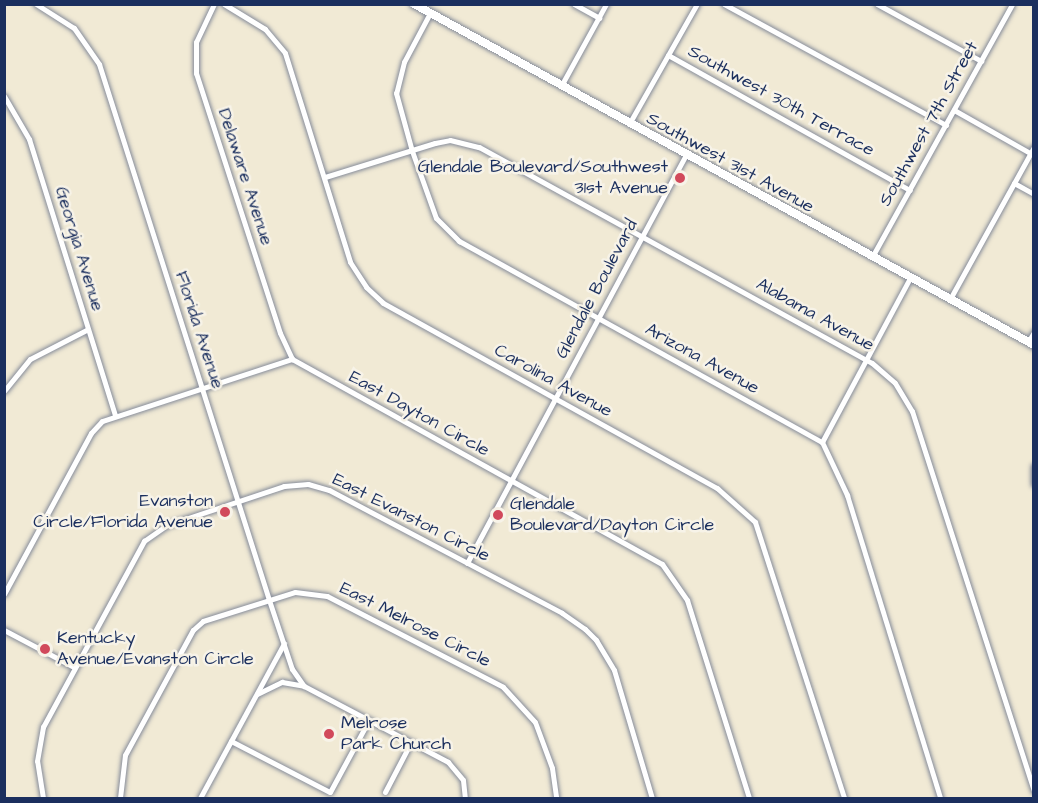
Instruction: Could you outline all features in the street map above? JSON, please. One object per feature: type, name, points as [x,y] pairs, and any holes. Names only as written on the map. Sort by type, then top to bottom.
[{"type":"main road","name":"Southwest 31st Avenue","points":[[414,4],[685,156],[1031,343]]},
{"type":"street","name":"Florida Avenue","points":[[36,4],[74,28],[99,64],[268,600],[292,669],[304,686]]},
{"type":"street","name":"Delaware Avenue","points":[[214,4],[196,42],[196,73],[280,333],[292,359]]},
{"type":"street","name":"Carolina Avenue","points":[[224,4],[265,29],[285,53],[350,262],[366,287],[383,303],[554,400],[717,488],[755,522],[844,798]]},
{"type":"street","points":[[574,4],[599,18]]},
{"type":"street","points":[[561,86],[606,4]]},
{"type":"street","points":[[629,124],[697,4]]},
{"type":"street","points":[[724,4],[946,125]]},
{"type":"street","points":[[877,4],[981,61]]},
{"type":"street","name":"Southwest 7th Street","points":[[872,257],[1012,4]]},
{"type":"street","name":"Arizona Avenue","points":[[430,14],[397,78],[398,108],[429,202],[446,230],[597,319],[822,441]]},
{"type":"street","name":"Southwest 30th Terrace","points":[[668,55],[910,190]]},
{"type":"street","name":"Georgia Avenue","points":[[4,96],[28,139],[114,416]]},
{"type":"street","points":[[954,110],[1030,153]]},
{"type":"street","name":"Alabama Avenue","points":[[325,177],[450,140],[479,147],[867,359],[895,383],[912,411],[1034,791]]},
{"type":"street","points":[[950,299],[1034,147]]},
{"type":"street","name":"Glendale Boulevard","points":[[467,563],[685,156]]},
{"type":"street","points":[[1014,183],[1034,194]]},
{"type":"street","points":[[910,278],[822,441],[847,495],[940,798]]},
{"type":"street","points":[[4,391],[30,359],[88,329]]},
{"type":"street","points":[[1031,343],[1034,332]]},
{"type":"street","points":[[4,594],[91,433],[102,421],[292,359]]},
{"type":"street","name":"East Dayton Circle","points":[[292,359],[662,564],[687,600],[749,798]]},
{"type":"street","points":[[1033,481],[1034,466]]},
{"type":"street","name":"East Evanston Circle","points":[[43,798],[38,745],[43,727],[144,541],[167,525],[284,486],[308,484],[329,490],[562,613],[596,640],[614,670],[652,798]]},
{"type":"street","name":"East Melrose Circle","points":[[120,798],[125,755],[193,630],[203,621],[295,592],[327,596],[503,687],[536,722],[552,768],[555,798]]},
{"type":"street","points":[[4,630],[74,667]]},
{"type":"street","points":[[201,798],[284,644]]},
{"type":"street","points":[[257,694],[282,682],[304,686],[411,742],[457,770],[465,798]]},
{"type":"street","points":[[231,741],[330,792],[369,720]]},
{"type":"street","points":[[385,792],[411,742]]},
{"type":"place","name":"Glendale Boulevard/Southwest 31st Avenue","points":[[680,178]]},
{"type":"place","name":"Evanston Circle/Florida Avenue","points":[[225,512]]},
{"type":"place","name":"Glendale Boulevard/Dayton Circle","points":[[498,515]]},
{"type":"place","name":"Kentucky Avenue/Evanston Circle","points":[[45,649]]},
{"type":"place","name":"Melrose Park Church","points":[[329,734]]}]
